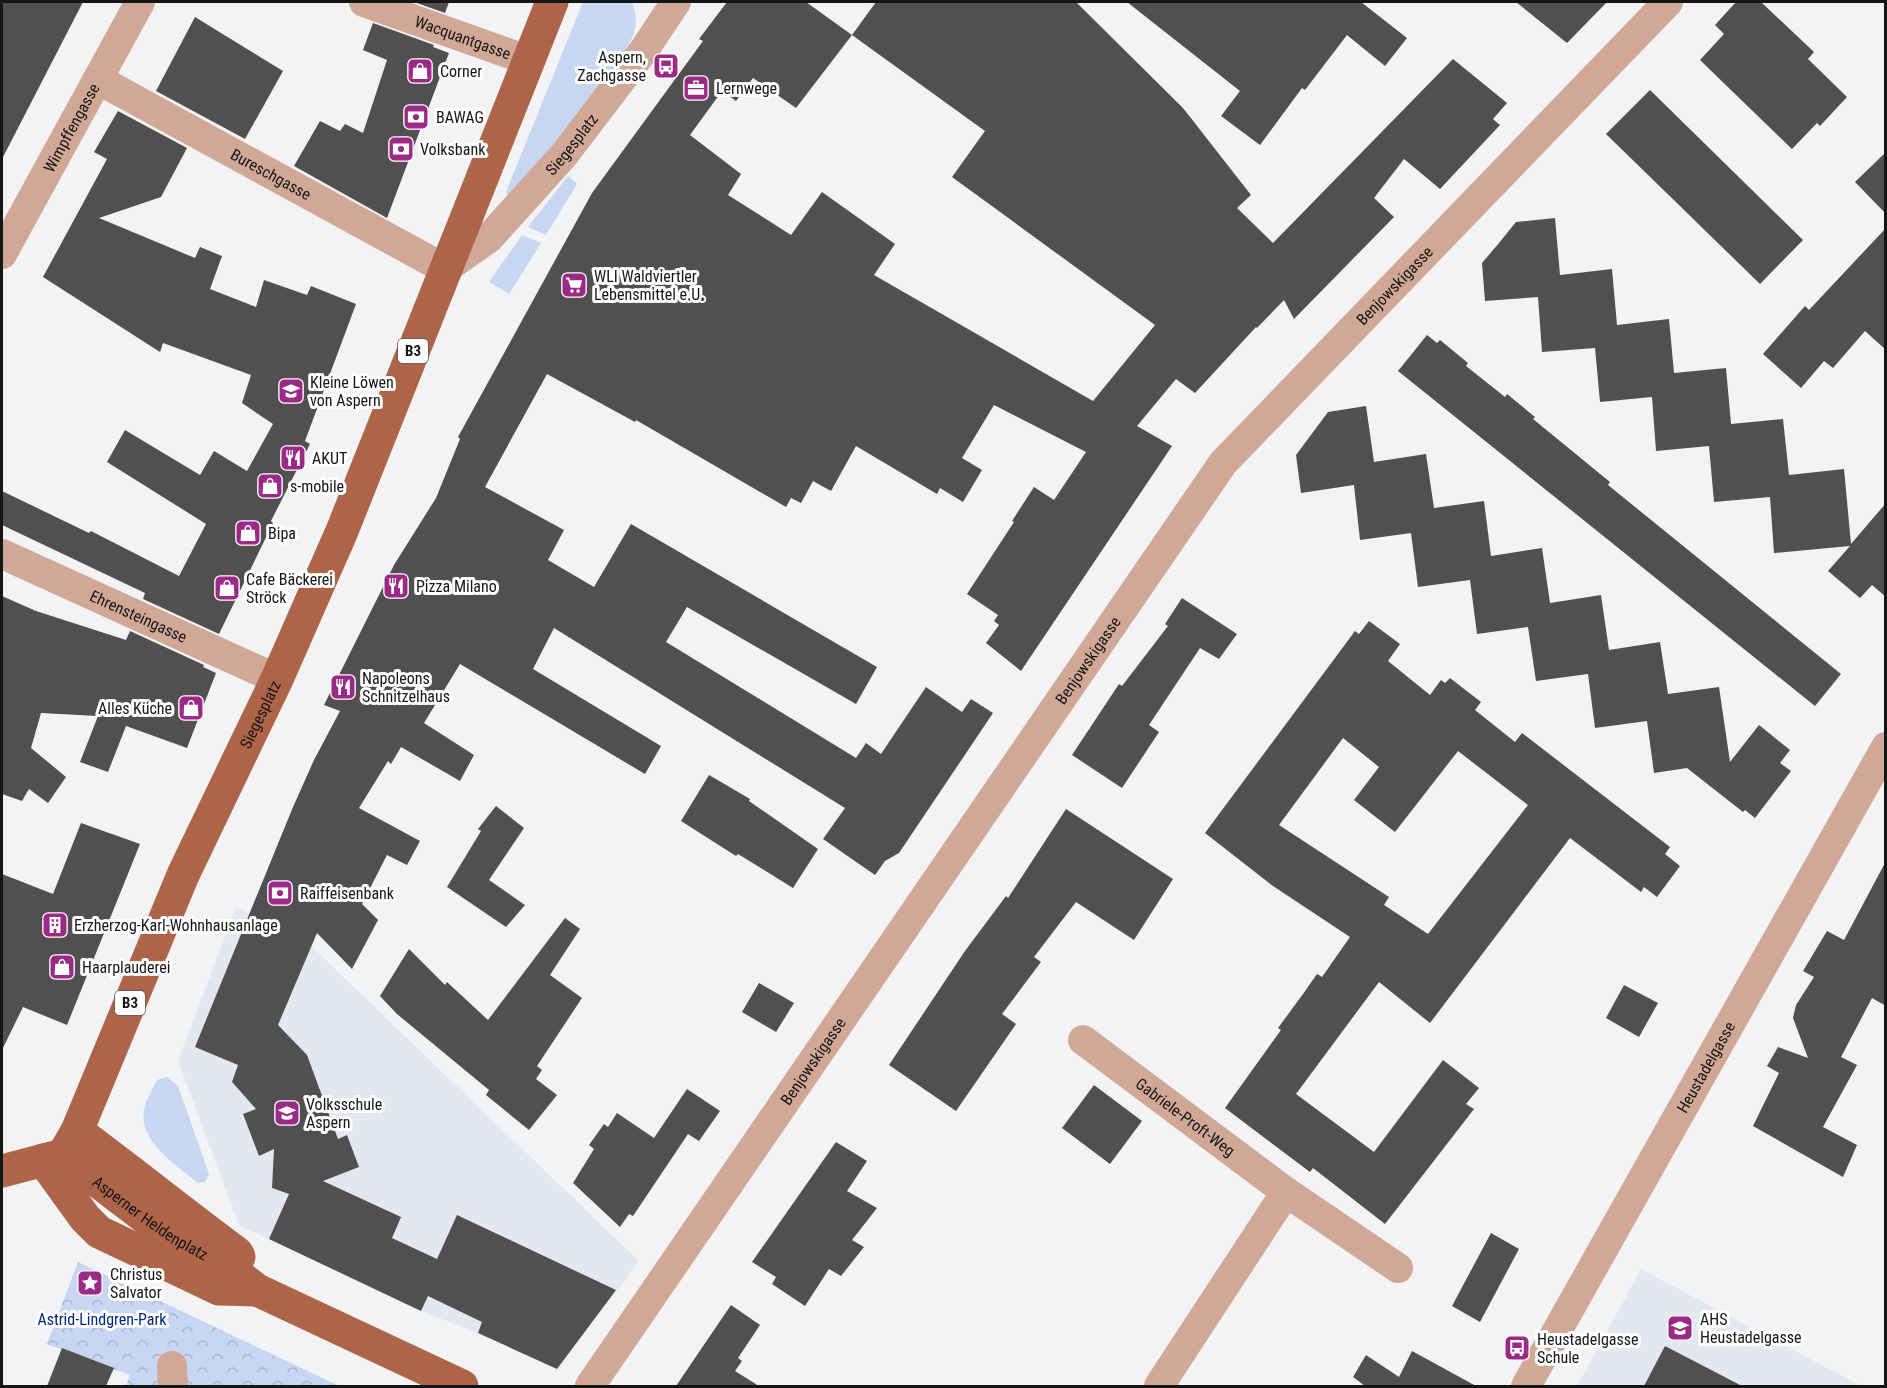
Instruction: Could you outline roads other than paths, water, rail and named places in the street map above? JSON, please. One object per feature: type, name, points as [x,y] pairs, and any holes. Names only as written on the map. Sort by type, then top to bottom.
[{"type":"main road","name":"Siegesplatz","points":[[61,1149],[183,875],[277,679],[342,531],[527,60],[552,2]]},
{"type":"main road","points":[[2,1171],[61,1149]]},
{"type":"main road","name":"Asperner Heldenplatz","points":[[61,1149],[158,1227],[229,1268],[257,1290],[462,1386]]},
{"type":"street","name":"Wimpffengasse","points":[[2,254],[140,2]]},
{"type":"street","name":"Wacquantgasse","points":[[363,2],[527,60]]},
{"type":"street","name":"Siegesplatz","points":[[445,269],[489,238],[563,156],[644,50],[674,2]]},
{"type":"street","name":"Benjowskigasse","points":[[590,1386],[1223,463],[1668,2]]},
{"type":"street","name":"Bureschgasse","points":[[99,80],[445,269]]},
{"type":"street","name":"Ehrensteingasse","points":[[2,554],[277,679]]},
{"type":"street","name":"Heustadelgasse","points":[[1526,1386],[1886,747]]},
{"type":"street","name":"Gabriele-Proft-Weg","points":[[1083,1040],[1286,1192],[1398,1268]]},
{"type":"street","points":[[1159,1386],[1286,1192]]},
{"type":"place","name":"Aspern, Zachgasse","points":[[666,66]]},
{"type":"place","name":"Corner","points":[[420,71]]},
{"type":"place","name":"Lernwege","points":[[696,88]]},
{"type":"place","name":"BAWAG","points":[[416,117]]},
{"type":"place","name":"Volksbank","points":[[401,149]]},
{"type":"place","name":"WLI Waldviertler Lebensmittel e.U.","points":[[574,285]]},
{"type":"place","name":"Kleine Löwen von Aspern","points":[[291,391]]},
{"type":"place","name":"AKUT","points":[[293,458]]},
{"type":"place","name":"s-mobile","points":[[270,486]]},
{"type":"place","name":"Bipa","points":[[248,533]]},
{"type":"place","name":"Pizza Milano","points":[[396,586]]},
{"type":"place","name":"Cafe Bäckerei Ströck","points":[[227,588]]},
{"type":"place","name":"Napoleons Schnitzelhaus","points":[[343,687]]},
{"type":"place","name":"Alles Küche","points":[[191,708]]},
{"type":"place","name":"Raiffeisenbank","points":[[280,893]]},
{"type":"place","name":"Erzherzog-Karl-Wohnhausanlage","points":[[55,925]]},
{"type":"place","name":"Haarplauderei","points":[[62,967]]},
{"type":"place","name":"Volksschule Aspern","points":[[287,1113]]},
{"type":"place","name":"Christus Salvator","points":[[90,1283]]},
{"type":"place","name":"AHS Heustadelgasse","points":[[1680,1328]]},
{"type":"place","name":"Heustadelgasse Schule","points":[[1517,1348]]},
{"type":"park label","name":"Astrid-Lindgren-Park","points":[[102,1319]]}]
